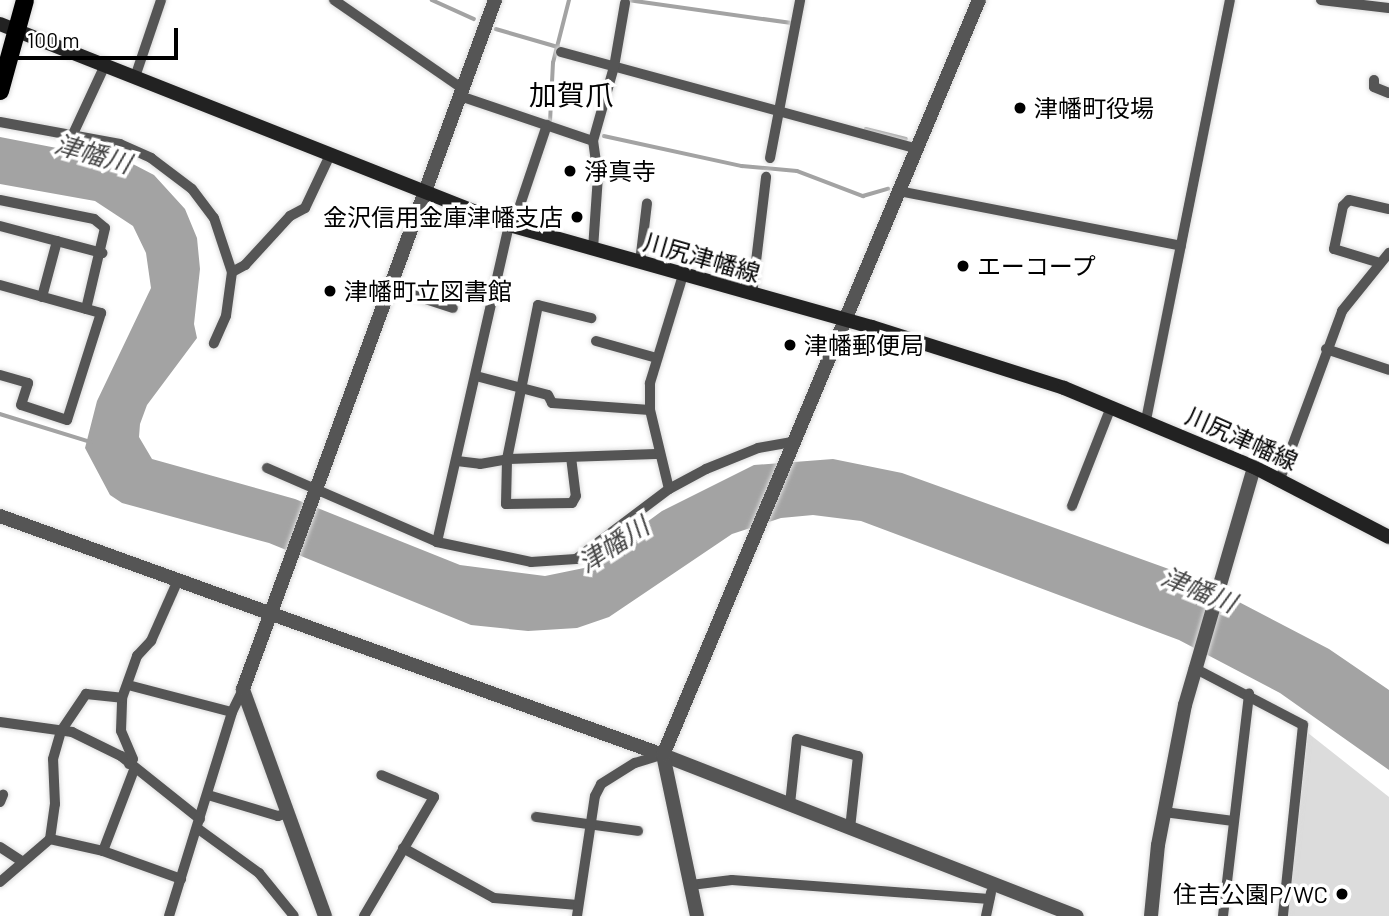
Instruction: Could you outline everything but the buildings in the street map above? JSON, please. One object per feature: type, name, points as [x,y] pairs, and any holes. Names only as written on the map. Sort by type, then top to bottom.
[{"type":"main road","points":[[0,91],[25,0]]},
{"type":"main road","name":"川尻津幡線","points":[[0,24],[16,33],[105,65],[509,225],[1012,370],[1146,420],[1254,467],[1389,537]]},
{"type":"street","points":[[135,77],[161,0]]},
{"type":"street","points":[[334,0],[461,93],[593,141]]},
{"type":"street","points":[[169,916],[232,712],[273,614],[285,570],[428,195],[495,0]]},
{"type":"street","points":[[770,158],[781,113],[800,0]]},
{"type":"street","points":[[697,916],[663,755],[979,0]]},
{"type":"street","points":[[1146,420],[1230,0]]},
{"type":"street","points":[[1321,0],[1389,8]]},
{"type":"street","points":[[593,248],[598,176],[593,141],[614,67],[625,2]]},
{"type":"street","points":[[561,52],[918,149]]},
{"type":"street","points":[[73,134],[105,65]]},
{"type":"street","points":[[1374,80],[1374,87],[1389,93]]},
{"type":"street","points":[[0,122],[120,144],[177,176],[214,218],[232,272],[226,316],[214,342]]},
{"type":"street","points":[[438,542],[509,225],[517,214],[547,125]]},
{"type":"street","points":[[232,272],[245,265],[290,216],[305,208],[330,155]]},
{"type":"street","points":[[752,295],[766,177]]},
{"type":"street","points":[[899,191],[1181,246]]},
{"type":"street","points":[[0,200],[94,219],[105,228],[102,253],[86,309]]},
{"type":"street","points":[[1380,263],[1334,249],[1343,206],[1349,200],[1389,209]]},
{"type":"street","points":[[640,262],[647,203]]},
{"type":"street","points":[[0,226],[102,253]]},
{"type":"street","points":[[42,297],[57,241]]},
{"type":"street","points":[[1280,480],[1342,311],[1389,253]]},
{"type":"street","points":[[669,489],[658,454],[650,410],[650,383],[683,275]]},
{"type":"street","points":[[0,285],[101,313],[67,420],[21,405],[28,383],[0,375]]},
{"type":"street","points":[[392,288],[453,308]]},
{"type":"street","points":[[570,457],[576,496],[572,503],[506,504],[507,459],[538,305],[591,318]]},
{"type":"street","points":[[596,341],[657,359]]},
{"type":"street","points":[[1326,349],[1389,370]]},
{"type":"street","points":[[476,376],[548,395],[552,403],[650,410]]},
{"type":"street","points":[[1072,506],[1111,407]]},
{"type":"street","points":[[267,468],[438,542],[531,562],[576,559],[669,489],[758,449],[791,445]]},
{"type":"street","points":[[457,461],[480,464],[507,459],[658,454]]},
{"type":"street","points":[[1150,916],[1164,812],[1195,664],[1254,467]]},
{"type":"street","points":[[0,516],[663,755],[995,884],[1054,911],[1077,916]]},
{"type":"street","points":[[103,851],[132,767],[133,758],[121,731],[122,698],[137,656],[151,641],[178,580]]},
{"type":"street","points":[[1195,664],[1303,725],[1283,916]]},
{"type":"street","points":[[128,685],[232,712]]},
{"type":"street","points":[[243,689],[325,916]]},
{"type":"street","points":[[0,882],[50,839],[53,759],[61,731],[86,694],[122,698]]},
{"type":"street","points":[[1223,916],[1249,694]]},
{"type":"street","points":[[0,722],[61,731],[121,756],[259,873],[294,916]]},
{"type":"street","points":[[790,804],[797,739],[858,756],[850,828]]},
{"type":"street","points":[[403,848],[494,898],[577,911],[590,825],[601,784],[635,763],[663,755]]},
{"type":"street","points":[[364,916],[434,797],[382,775]]},
{"type":"street","points":[[208,795],[278,816],[288,813]]},
{"type":"street","points":[[1164,812],[1233,821]]},
{"type":"street","points":[[536,817],[638,831]]},
{"type":"street","points":[[50,839],[103,851],[181,879]]},
{"type":"street","points":[[0,847],[23,862]]},
{"type":"street","points":[[691,885],[732,880],[989,900]]},
{"type":"street","points":[[986,916],[995,884]]},
{"type":"shaded area","points":[[1308,733],[1389,797],[1389,916],[1288,916]]},
{"type":"water","name":"津幡川","points":[[0,137],[129,162],[154,175],[185,209],[197,238],[200,269],[194,324],[197,338],[147,405],[140,424],[139,437],[152,459],[295,499],[460,565],[545,576],[584,568],[662,511],[754,465],[833,459],[902,473],[1191,577],[1329,649],[1389,690],[1389,770],[1280,693],[1179,640],[861,521],[813,515],[781,518],[732,534],[609,617],[577,628],[528,631],[471,625],[269,543],[122,503],[110,495],[85,448],[97,401],[151,288],[146,253],[133,226],[95,201],[0,184]]},
{"type":"waterway","points":[[432,0],[474,19]]},
{"type":"waterway","points":[[550,122],[553,63],[569,0]]},
{"type":"waterway","points":[[628,0],[791,23]]},
{"type":"waterway","points":[[496,29],[558,47]]},
{"type":"waterway","points":[[866,129],[906,139]]},
{"type":"waterway","points":[[604,136],[742,166],[797,171],[863,196],[888,189]]},
{"type":"waterway","points":[[0,414],[91,442]]},
{"type":"place","name":"津幡町役場","points":[[1020,108]]},
{"type":"place","name":"淨真寺","points":[[570,171]]},
{"type":"place","name":"金沢信用金庫津幡支店","points":[[577,217]]},
{"type":"place","name":"エーコープ","points":[[963,266]]},
{"type":"place","name":"津幡町立図書館","points":[[330,291]]},
{"type":"place","name":"津幡郵便局","points":[[790,345]]},
{"type":"place","name":"住吉公園P/WC","points":[[1342,894]]},
{"type":"district","name":"加賀爪","points":[[571,94]]}]
